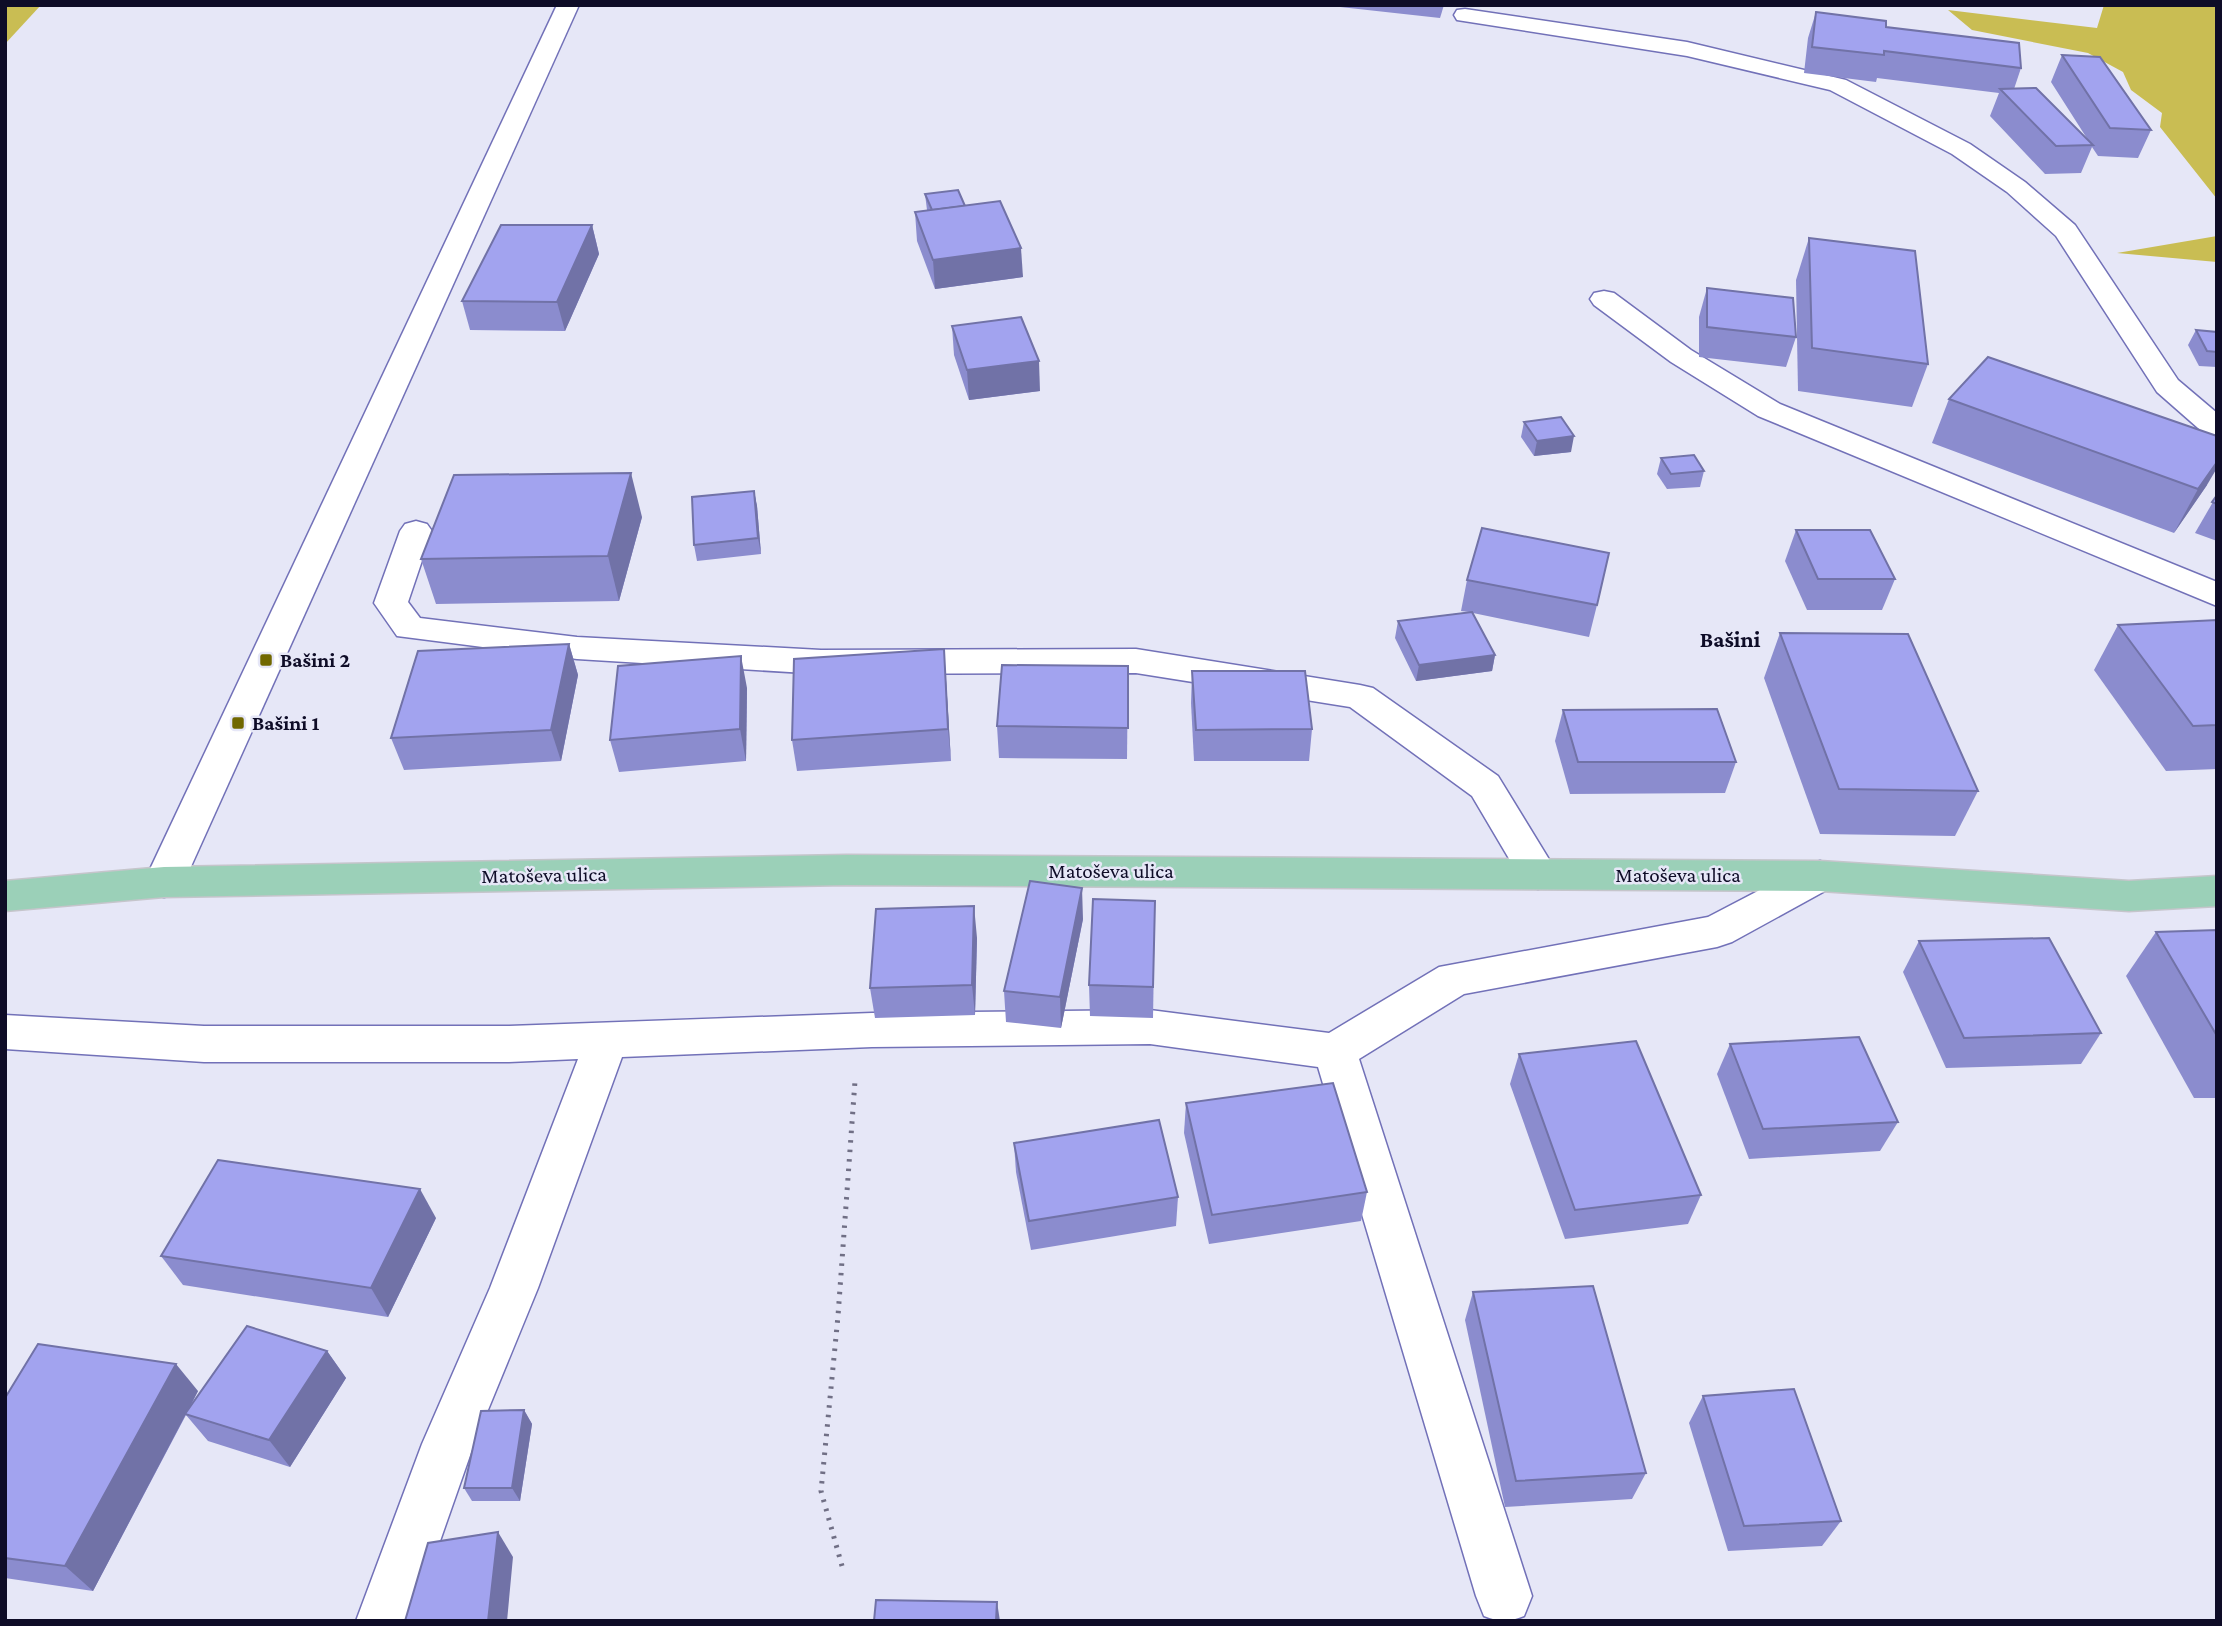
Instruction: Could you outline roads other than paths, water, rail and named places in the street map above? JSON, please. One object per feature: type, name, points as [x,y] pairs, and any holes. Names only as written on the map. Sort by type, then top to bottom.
[{"type":"main road","name":"Matoševa ulica","points":[[5,896],[164,882],[847,870],[1820,876],[2129,896],[2217,891]]},
{"type":"street","points":[[164,882],[568,5]]},
{"type":"street","points":[[1465,15],[1687,49],[1838,85],[1961,149],[2016,187],[2066,231],[2167,386],[2217,429]]},
{"type":"street","points":[[1604,299],[1681,356],[1769,410],[2217,595]]},
{"type":"street","points":[[416,531],[391,603],[409,628],[577,648],[821,662],[1136,661],[1360,697],[1485,786],[1538,874]]},
{"type":"street","points":[[5,1032],[204,1044],[509,1044],[855,1031],[1150,1027],[1335,1052],[1454,979],[1717,931],[1820,876]]},
{"type":"street","points":[[384,1621],[447,1444],[514,1288],[607,1040]]},
{"type":"street","points":[[1335,1052],[1504,1596]]},
{"type":"place","name":"Bašini 2","points":[[266,660]]},
{"type":"place","name":"Bašini 1","points":[[238,723]]},
{"type":"district","name":"Bašini","points":[[1730,639]]}]
